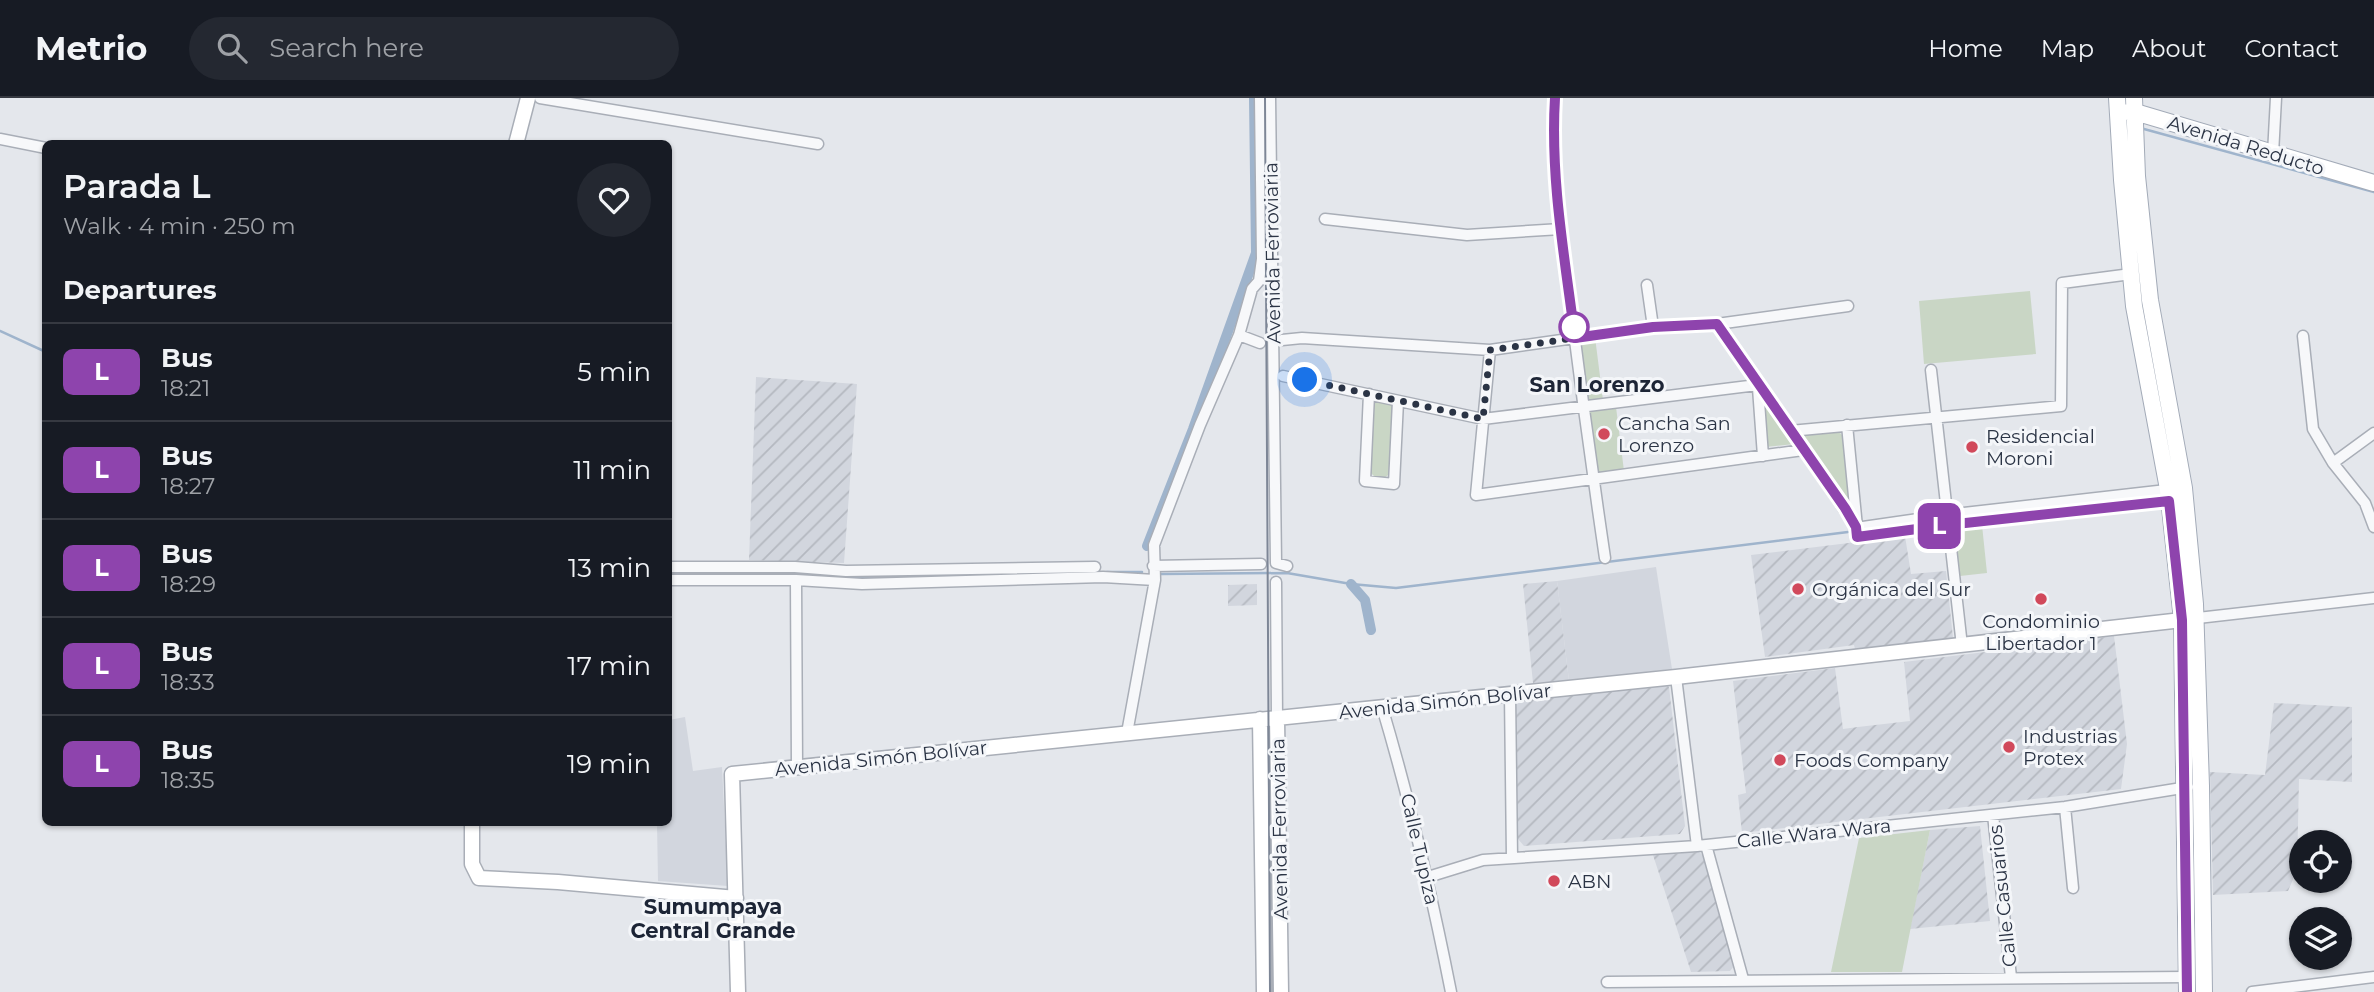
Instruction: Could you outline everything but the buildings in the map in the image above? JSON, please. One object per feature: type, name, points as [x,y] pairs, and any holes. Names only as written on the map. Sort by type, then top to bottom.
[{"type":"main road","name":"Avenida Reducto","points":[[2117,105],[2134,105],[2273,154],[2374,183]]},
{"type":"main road","points":[[2117,105],[2138,332],[2177,494]]},
{"type":"main road","points":[[2134,105],[2137,176],[2150,300],[2177,494],[2189,619],[2193,787],[2204,992]]},
{"type":"main road","points":[[2187,985],[2193,787]]},
{"type":"street","points":[[517,140],[528,98]]},
{"type":"street","points":[[540,98],[818,144]]},
{"type":"street","name":"Avenida Ferroviaria","points":[[1260,98],[1262,259],[1259,281],[1252,289],[1239,335],[1260,343]]},
{"type":"street","name":"Avenida Ferroviaria","points":[[1270,98],[1276,563],[1287,566]]},
{"type":"street","points":[[1555,98],[1553,130],[1561,229],[1605,558]]},
{"type":"street","points":[[2273,154],[2276,98]]},
{"type":"street","points":[[0,139],[42,147]]},
{"type":"street","points":[[1325,219],[1467,235],[1561,229]]},
{"type":"street","points":[[1790,431],[2061,406],[2062,283],[2131,274]]},
{"type":"street","points":[[1647,285],[1653,327]]},
{"type":"street","points":[[1282,340],[1302,338],[1490,350],[1653,327],[1717,324],[1848,306]]},
{"type":"street","points":[[1717,324],[1857,532]]},
{"type":"street","points":[[1127,733],[1155,580],[1154,545],[1200,425],[1239,335]]},
{"type":"street","points":[[2303,335],[2313,429],[2333,463],[2365,503],[2374,527]]},
{"type":"street","points":[[1490,350],[1476,495],[1803,450]]},
{"type":"street","points":[[1931,370],[1962,646]]},
{"type":"street","points":[[1283,376],[1483,419],[1757,385]]},
{"type":"street","points":[[1757,385],[1763,456]]},
{"type":"street","points":[[1369,394],[1365,481],[1394,484],[1398,401]]},
{"type":"street","points":[[1847,425],[1857,532]]},
{"type":"street","points":[[2333,463],[2374,433]]},
{"type":"street","points":[[1857,532],[2177,494]]},
{"type":"street","points":[[1153,566],[1261,564]]},
{"type":"street","points":[[672,567],[795,566],[846,571],[1095,567]]},
{"type":"street","points":[[672,580],[796,580],[862,584],[1103,577],[1155,580]]},
{"type":"street","points":[[796,580],[797,766]]},
{"type":"street","name":"Avenida Ferroviaria","points":[[1276,582],[1281,992]]},
{"type":"street","name":"Avenida Simón Bolívar","points":[[737,992],[732,774],[1676,677],[2374,598]]},
{"type":"street","points":[[1676,677],[1702,846],[1743,979]]},
{"type":"street","points":[[1510,694],[1512,858]]},
{"type":"street","name":"Calle Tupiza","points":[[1382,707],[1428,877],[1451,992]]},
{"type":"street","name":"Avenida Ferroviaria","points":[[1260,719],[1264,992]]},
{"type":"street","name":"Calle Wara Wara","points":[[1428,877],[1483,860],[1702,846],[2065,807],[2193,787]]},
{"type":"street","points":[[2065,807],[2073,888]]},
{"type":"street","name":"Calle Casuarios","points":[[1993,815],[2011,977]]},
{"type":"street","points":[[472,826],[472,864],[479,878],[558,881],[736,898]]},
{"type":"street","points":[[1607,982],[2011,977],[2187,985]]},
{"type":"street","points":[[2252,992],[2374,977]]},
{"type":"street","points":[[1875,979],[1876,992]]},
{"type":"street","points":[[1704,980],[1706,992]]},
{"type":"shaded area","points":[[756,377],[857,384],[844,563],[749,560]]},
{"type":"shaded area","points":[[1905,536],[1911,574],[1946,571],[1953,638],[1855,649],[1854,645],[1765,657],[1751,555]]},
{"type":"shaded area","points":[[1656,567],[1672,669],[1569,681],[1557,581]]},
{"type":"shaded area","points":[[1557,581],[1569,681],[1533,683],[1523,584]]},
{"type":"shaded area","points":[[1257,584],[1257,605],[1228,606],[1228,585]]},
{"type":"shaded area","points":[[2114,636],[2127,744],[2121,789],[1742,833],[1738,795],[1746,793],[1733,681],[1835,668],[1843,729],[1910,721],[1904,662]]},
{"type":"shaded area","points":[[1664,682],[1669,687],[1685,826],[1680,834],[1524,846],[1518,839],[1515,702],[1520,698]]},
{"type":"shaded area","points":[[2274,703],[2352,707],[2352,782],[2299,779],[2298,830],[2289,830],[2288,891],[2213,895],[2210,772],[2265,775]]},
{"type":"shaded area","points":[[685,717],[693,771],[722,767],[728,886],[658,881],[657,826],[672,826],[672,719]]},
{"type":"shaded area","points":[[1980,826],[1990,921],[1910,929],[1930,830]]},
{"type":"shaded area","points":[[1699,852],[1706,858],[1735,965],[1730,971],[1691,972],[1653,855]]},
{"type":"green space","points":[[2030,291],[2036,354],[1924,364],[1919,301]]},
{"type":"green space","points":[[1595,337],[1603,400],[1587,402],[1579,340]]},
{"type":"green space","points":[[1374,402],[1392,402],[1394,408],[1391,473],[1377,479],[1370,472]]},
{"type":"green space","points":[[1764,404],[1794,444],[1765,447]]},
{"type":"green space","points":[[1616,407],[1624,471],[1595,475],[1587,411]]},
{"type":"green space","points":[[1838,431],[1843,436],[1849,505],[1802,441],[1805,435]]},
{"type":"green space","points":[[1982,525],[1987,573],[1960,576],[1954,528]]},
{"type":"green space","points":[[1930,830],[1902,972],[1831,972],[1859,838]]},
{"type":"waterway","points":[[1147,546],[1193,429],[1256,253],[1254,98]]},
{"type":"waterway","points":[[2144,129],[2374,192]]},
{"type":"waterway","points":[[0,331],[42,350]]},
{"type":"waterway","points":[[2101,503],[2150,497]]},
{"type":"waterway","points":[[1161,574],[1287,573],[1351,584],[1396,588],[1848,532]]},
{"type":"waterway","points":[[1107,572],[1142,572]]},
{"type":"waterway","points":[[672,574],[803,574],[848,577],[1052,573]]},
{"type":"waterway","points":[[1351,584],[1365,600],[1371,630]]},
{"type":"tram line","points":[[1265,98],[1270,992]]},
{"type":"bus line","name":"L","points":[[1555,98],[1553,130],[1561,229],[1575,338],[1653,327],[1717,324],[1845,508],[1856,527],[1857,537],[2169,501],[2182,620],[2187,992]]},
{"type":"place","name":"Cancha San Lorenzo","points":[[1604,434]]},
{"type":"place","name":"Residencial Moroni","points":[[1972,447]]},
{"type":"place","name":"Orgánica del Sur","points":[[1798,589]]},
{"type":"place","name":"Condominio Libertador 1","points":[[2041,599]]},
{"type":"place","name":"Industrias Protex","points":[[2009,747]]},
{"type":"place","name":"Foods Company","points":[[1780,760]]},
{"type":"place","name":"ABN","points":[[1554,881]]},
{"type":"district","name":"San Lorenzo","points":[[1597,385]]},
{"type":"district","name":"Sumumpaya Central Grande","points":[[713,919]]},
{"type":"route","points":[[1305,380],[1483,419],[1490,350],[1575,338],[1574,327]]}]
